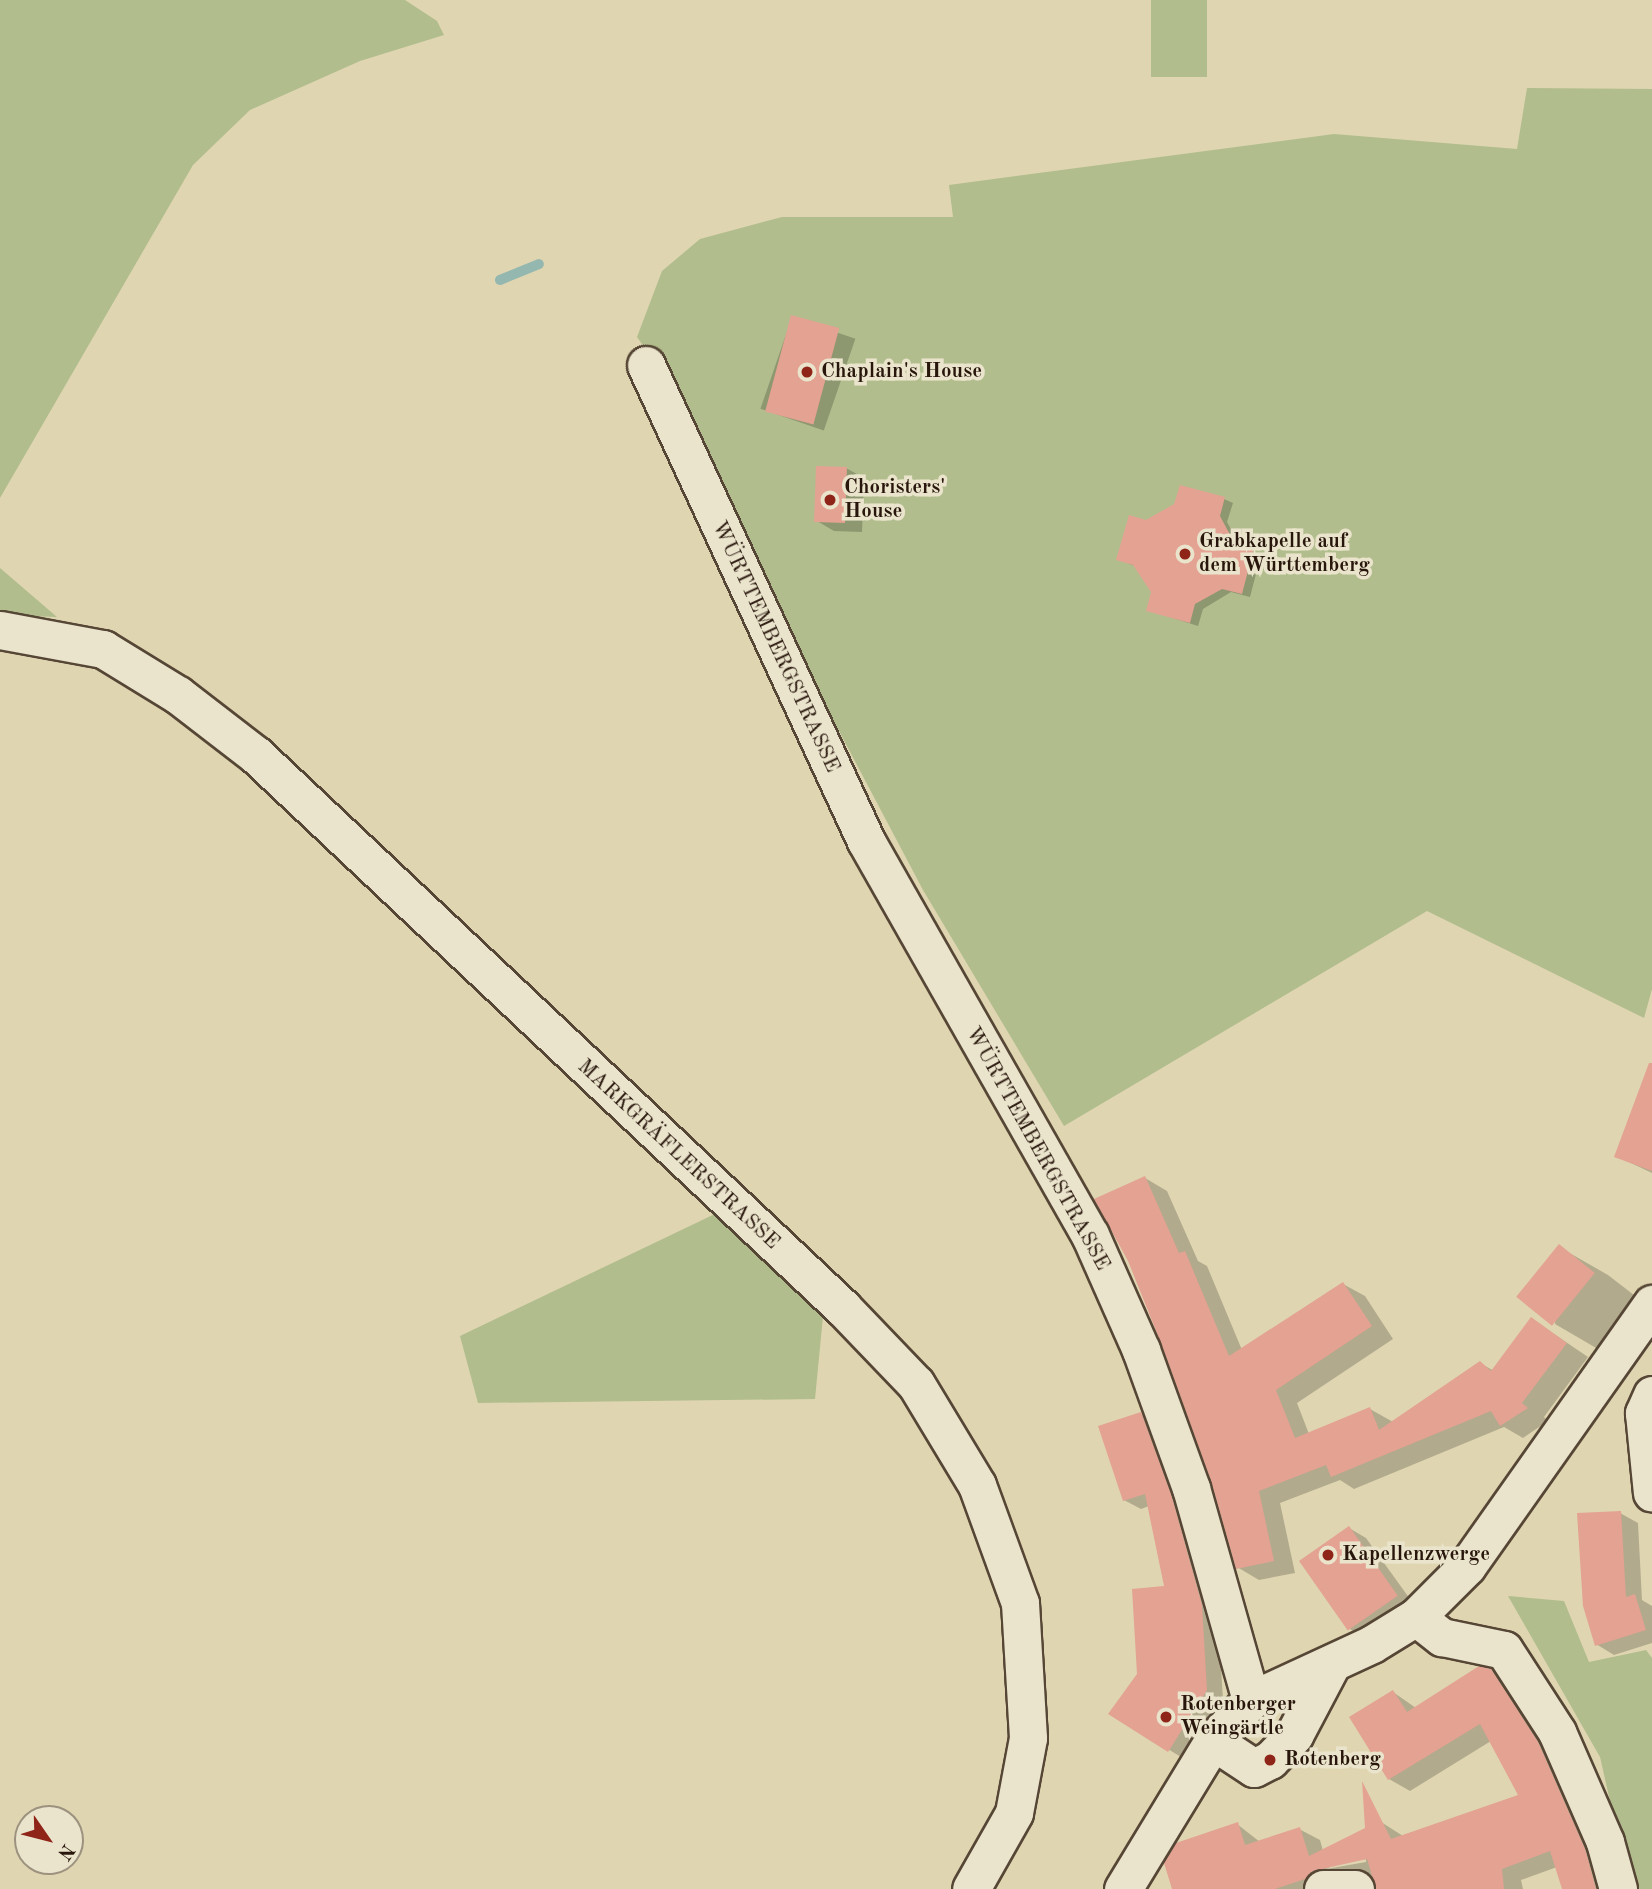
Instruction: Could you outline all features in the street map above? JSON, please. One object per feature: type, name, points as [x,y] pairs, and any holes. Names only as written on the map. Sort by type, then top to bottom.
[{"type":"street","name":"WÜRTTEMBERGSTRASSE","points":[[646,365],[866,841],[1090,1235],[1141,1350],[1191,1488],[1251,1700]]},
{"type":"street","name":"MARKGRÄFLERSTRASSE","points":[[0,630],[103,649],[178,695],[256,755],[843,1308],[916,1384],[977,1485],[1020,1603],[1028,1738],[1014,1813],[971,1889]]},
{"type":"street","points":[[1128,1887],[1213,1741],[1251,1700],[1330,1667],[1416,1617],[1467,1566],[1652,1304]]},
{"type":"street","points":[[1649,1407],[1652,1493]]},
{"type":"street","points":[[1416,1617],[1442,1637],[1504,1650],[1557,1732],[1605,1842],[1618,1889]]},
{"type":"street","points":[[1213,1741],[1254,1768],[1270,1760],[1294,1735],[1330,1667]]},
{"type":"street","points":[[1323,1889],[1355,1889]]},
{"type":"green space","points":[[0,0],[405,0],[437,21],[444,35],[360,61],[250,110],[193,165],[0,498]]},
{"type":"green space","points":[[1151,0],[1207,0],[1207,77],[1151,77]]},
{"type":"green space","points":[[1527,88],[1652,89],[1652,989],[1644,1018],[1427,911],[1064,1126],[923,890],[745,553],[675,391],[637,337],[662,271],[700,239],[782,217],[953,217],[949,185],[1334,134],[1517,149]]},
{"type":"green space","points":[[0,568],[57,617],[0,615]]},
{"type":"green space","points":[[719,1212],[823,1316],[815,1399],[478,1403],[460,1336]]},
{"type":"green space","points":[[1508,1596],[1564,1601],[1589,1662],[1646,1650],[1652,1658],[1652,1889],[1630,1889],[1600,1757]]},
{"type":"building","name":"Chaplain's House","points":[[791,315],[839,328],[813,425],[765,412]]},
{"type":"building","name":"Choristers' House","points":[[816,466],[847,467],[845,523],[814,522]]},
{"type":"building","name":"Grabkapelle auf dem Württemberg","points":[[1180,485],[1225,497],[1220,516],[1235,544],[1254,548],[1242,594],[1222,589],[1195,604],[1190,623],[1146,611],[1151,592],[1133,565],[1116,560],[1129,515],[1146,520],[1174,504]]},
{"type":"building","points":[[1649,1063],[1652,1063],[1652,1171],[1614,1157]]},
{"type":"building","points":[[1145,1176],[1179,1253],[1185,1251],[1229,1356],[1343,1282],[1372,1326],[1276,1390],[1295,1438],[1370,1407],[1379,1430],[1480,1361],[1491,1371],[1531,1317],[1567,1343],[1522,1403],[1528,1408],[1500,1426],[1491,1411],[1331,1477],[1326,1465],[1259,1491],[1274,1561],[1236,1569],[1211,1481],[1161,1343],[1128,1261],[1094,1199]]},
{"type":"building","points":[[1559,1244],[1595,1273],[1552,1326],[1516,1297]]},
{"type":"building","points":[[1141,1412],[1171,1494],[1202,1605],[1207,1690],[1168,1752],[1108,1714],[1137,1674],[1132,1589],[1164,1586],[1145,1494],[1123,1501],[1098,1426]]},
{"type":"building","points":[[1621,1511],[1626,1597],[1635,1594],[1646,1630],[1595,1646],[1583,1606],[1577,1513]]},
{"type":"building","points":[[1349,1526],[1398,1596],[1348,1631],[1299,1561]]},
{"type":"building","points":[[1479,1666],[1491,1669],[1538,1742],[1585,1849],[1596,1889],[1562,1889],[1550,1851],[1502,1869],[1504,1889],[1376,1889],[1367,1859],[1313,1871],[1305,1879],[1275,1889],[1172,1889],[1164,1863],[1176,1843],[1238,1822],[1245,1845],[1300,1827],[1309,1856],[1365,1828],[1362,1781],[1391,1839],[1518,1795],[1480,1724],[1388,1780],[1349,1717],[1393,1690],[1407,1712]]},
{"type":"waterway","points":[[500,280],[539,264]]},
{"type":"place","name":"Chaplain's House","points":[[807,372]]},
{"type":"place","name":"Choristers' House","points":[[830,500]]},
{"type":"place","name":"Grabkapelle auf dem Württemberg","points":[[1185,554]]},
{"type":"place","name":"Kapellenzwerge","points":[[1328,1555]]},
{"type":"place","name":"Rotenberger Weingärtle","points":[[1166,1717]]},
{"type":"place","name":"Rotenberg","points":[[1270,1760]]}]
